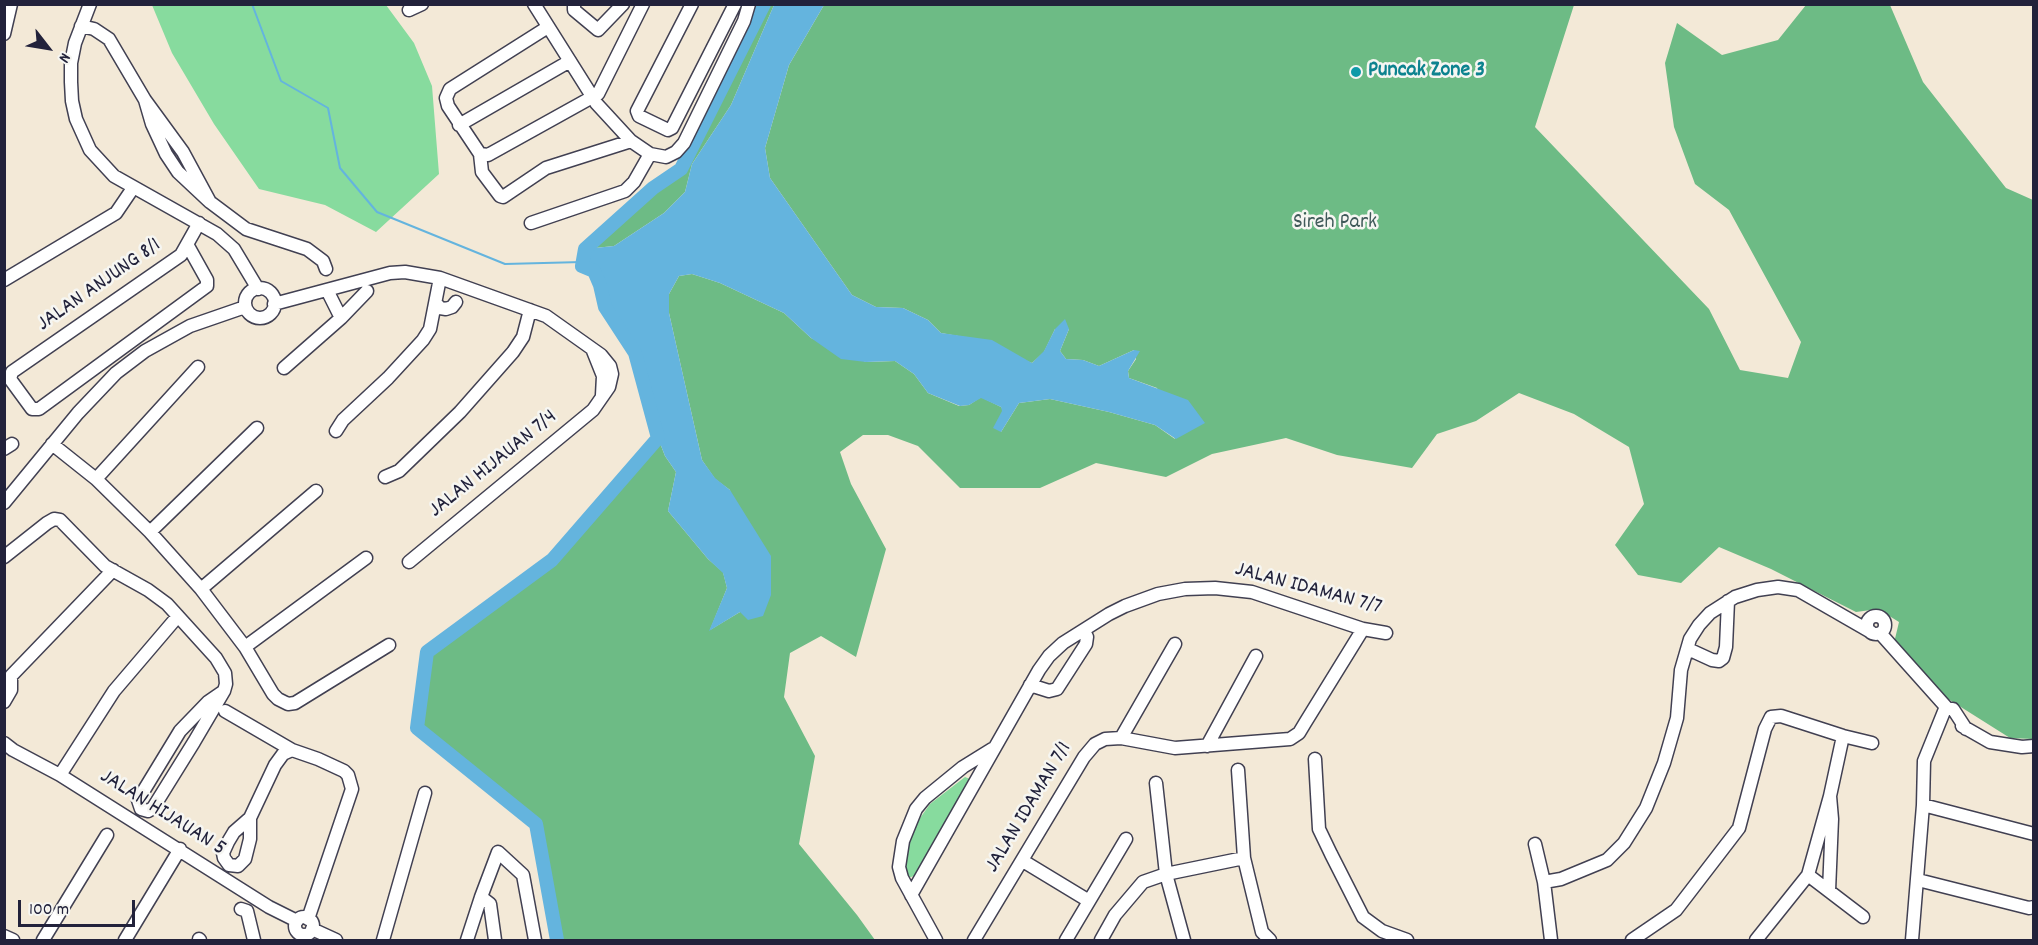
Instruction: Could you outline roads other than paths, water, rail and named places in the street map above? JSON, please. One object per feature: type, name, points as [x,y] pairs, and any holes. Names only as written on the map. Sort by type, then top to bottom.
[{"type":"street","points":[[4,34],[11,4]]},
{"type":"street","points":[[90,4],[81,26],[71,63],[72,101],[76,119],[90,150],[114,176],[217,234],[234,249],[258,289]]},
{"type":"street","points":[[409,10],[422,4]]},
{"type":"street","points":[[534,4],[593,97],[631,141],[650,154],[666,157],[676,152],[684,142],[740,29],[749,4]]},
{"type":"street","points":[[574,4],[574,10],[598,30],[623,4]]},
{"type":"street","points":[[480,154],[488,155],[593,97],[644,4]]},
{"type":"street","points":[[692,4],[637,114],[668,130],[672,128],[735,4]]},
{"type":"street","points":[[611,18],[630,30]]},
{"type":"street","points":[[726,22],[740,29]]},
{"type":"street","points":[[81,26],[94,29],[109,39],[145,100],[183,152],[210,202],[246,229],[307,249],[323,261],[326,269]]},
{"type":"street","points":[[548,27],[450,89],[446,98],[448,106],[480,154],[482,172],[503,197],[546,168],[631,141]]},
{"type":"street","points":[[459,125],[570,61]]},
{"type":"street","points":[[683,107],[698,114]]},
{"type":"street","points":[[531,223],[625,191],[634,182],[650,154]]},
{"type":"street","points":[[4,280],[116,213],[133,188]]},
{"type":"street","name":"JALAN ANJUNG 8/1","points":[[188,246],[207,280],[205,288],[39,409],[34,410],[10,379],[12,372],[181,255],[199,223]]},
{"type":"street","points":[[274,304],[390,273],[405,272],[440,278],[530,310],[523,337],[513,352],[460,412],[399,471],[385,477]]},
{"type":"street","points":[[336,431],[343,420],[388,378],[423,340],[430,329],[440,278]]},
{"type":"street","points":[[258,289],[270,292],[274,304],[272,312],[261,318],[253,316],[245,307],[248,295],[258,289]]},
{"type":"street","points":[[327,291],[340,318]]},
{"type":"street","points":[[284,368],[367,291]]},
{"type":"street","points":[[436,303],[440,308],[446,309],[452,307],[456,302]]},
{"type":"street","points":[[4,503],[78,413],[116,373],[146,351],[190,326],[245,307]]},
{"type":"street","name":"JALAN HIJAUAN 7/4","points":[[409,562],[593,410],[612,381],[610,366],[606,360],[556,321],[530,310]]},
{"type":"street","points":[[96,478],[198,367]]},
{"type":"street","points":[[150,532],[257,428]]},
{"type":"street","points":[[52,444],[96,478],[150,532],[201,589],[245,647],[278,699],[288,704],[295,703],[389,645]]},
{"type":"street","points":[[201,589],[316,491]]},
{"type":"street","points":[[4,557],[47,523],[54,519],[60,520],[105,566],[156,595],[167,604],[216,658],[225,673],[224,691],[194,742],[153,808],[148,811],[141,809],[138,800],[180,731],[208,702],[224,691]]},
{"type":"street","points":[[245,647],[366,558]]},
{"type":"street","points":[[4,702],[11,690],[11,676],[113,570]]},
{"type":"street","points":[[1544,882],[1561,879],[1607,860],[1624,843],[1646,808],[1664,763],[1677,718],[1681,670],[1690,639],[1710,613],[1728,601],[1756,590],[1778,587],[1798,590],[1875,633],[1949,716],[1966,729],[1990,742],[2022,747],[2034,746]]},
{"type":"street","name":"JALAN IDAMAN 7/7","points":[[911,895],[993,748],[1049,656],[1064,643],[1109,614],[1141,599],[1185,589],[1236,589],[1272,598],[1363,629],[1386,633]]},
{"type":"street","points":[[1688,648],[1712,660],[1719,661],[1723,658],[1726,647],[1728,601]]},
{"type":"street","points":[[60,775],[114,691],[178,616]]},
{"type":"street","points":[[1846,618],[1880,617],[1884,621],[1884,627],[1875,633]]},
{"type":"street","name":"JALAN IDAMAN 7/1","points":[[974,940],[1090,748],[1105,740],[1121,738],[1167,747],[1290,739],[1299,733],[1363,629]]},
{"type":"street","points":[[1030,685],[1049,691],[1057,689],[1086,644],[1087,637],[1084,631]]},
{"type":"street","points":[[1121,738],[1175,644]]},
{"type":"street","points":[[1207,746],[1256,656]]},
{"type":"street","points":[[225,711],[292,750],[344,771],[352,784],[306,923],[308,934],[295,937]]},
{"type":"street","points":[[1632,940],[1676,910],[1739,828],[1765,729],[1771,717],[1781,716],[1872,743]]},
{"type":"street","points":[[1912,940],[1923,806],[1924,761],[1936,732],[1949,716]]},
{"type":"street","points":[[180,731],[194,742]]},
{"type":"street","points":[[1764,938],[1808,875],[1830,796],[1843,736]]},
{"type":"street","name":"JALAN HIJAUAN 5","points":[[4,743],[180,849],[269,907],[306,923],[336,940]]},
{"type":"street","name":"JALAN IDAMAN 7/7","points":[[936,940],[902,878],[899,867],[900,855],[906,832],[916,809],[925,798],[963,767],[993,748]]},
{"type":"street","points":[[250,818],[279,759],[283,754],[292,750]]},
{"type":"street","points":[[164,757],[179,766]]},
{"type":"street","points":[[1315,759],[1319,829],[1331,854],[1363,916],[1382,930],[1407,940]]},
{"type":"street","points":[[963,767],[976,778]]},
{"type":"street","points":[[1238,770],[1244,858],[1262,932],[1270,940]]},
{"type":"street","points":[[1156,783],[1166,874],[1184,940]]},
{"type":"street","points":[[383,940],[425,793]]},
{"type":"street","points":[[1829,891],[1832,819],[1830,796]]},
{"type":"street","points":[[1923,806],[2034,834]]},
{"type":"street","points":[[43,940],[107,836]]},
{"type":"street","points":[[1066,940],[1126,839]]},
{"type":"street","points":[[1535,844],[1544,882],[1551,940]]},
{"type":"street","points":[[125,940],[180,849]]},
{"type":"street","points":[[467,940],[498,852],[523,875],[536,940]]},
{"type":"street","points":[[1101,940],[1115,915],[1137,887],[1150,879],[1244,858]]},
{"type":"street","points":[[1023,861],[1089,901]]},
{"type":"street","points":[[1808,875],[1863,917]]},
{"type":"street","points":[[1918,880],[2029,908],[2034,907]]},
{"type":"street","points":[[481,897],[489,904],[495,940]]},
{"type":"street","points":[[241,909],[245,909],[248,913],[254,940]]},
{"type":"street","points":[[4,936],[13,940]]},
{"type":"water","points":[[774,5],[824,5],[789,65],[765,148],[770,178],[852,295],[876,307],[903,308],[928,320],[941,333],[992,340],[1032,363],[1044,351],[1055,329],[1065,319],[1069,329],[1060,351],[1066,359],[1083,360],[1099,366],[1134,350],[1140,351],[1128,371],[1129,378],[1188,400],[1205,423],[1176,439],[1155,425],[1050,399],[1019,403],[1001,432],[993,428],[1002,411],[1001,407],[981,398],[969,405],[960,406],[928,393],[914,374],[895,361],[866,362],[841,359],[811,338],[784,313],[720,283],[692,274],[679,276],[669,294],[669,313],[702,460],[715,478],[730,490],[771,556],[771,595],[763,616],[748,620],[740,612],[709,631],[727,588],[723,573],[708,559],[668,511],[676,472],[665,456],[658,438],[635,353],[605,307],[594,271],[582,266],[585,249],[614,246],[664,213],[685,192],[692,164],[731,105]]},
{"type":"waterway","points":[[252,4],[281,81],[328,108],[340,168],[377,212],[505,264],[582,262]]},
{"type":"waterway","points":[[557,940],[536,824],[417,728],[427,652],[552,560],[658,438],[635,353],[605,307],[594,271],[582,266],[585,249],[653,188],[681,169],[764,4]]},
{"type":"place","name":"Puncak Zone 3","points":[[1356,72]]},
{"type":"park label","name":"Sireh Park","points":[[1335,224]]}]
